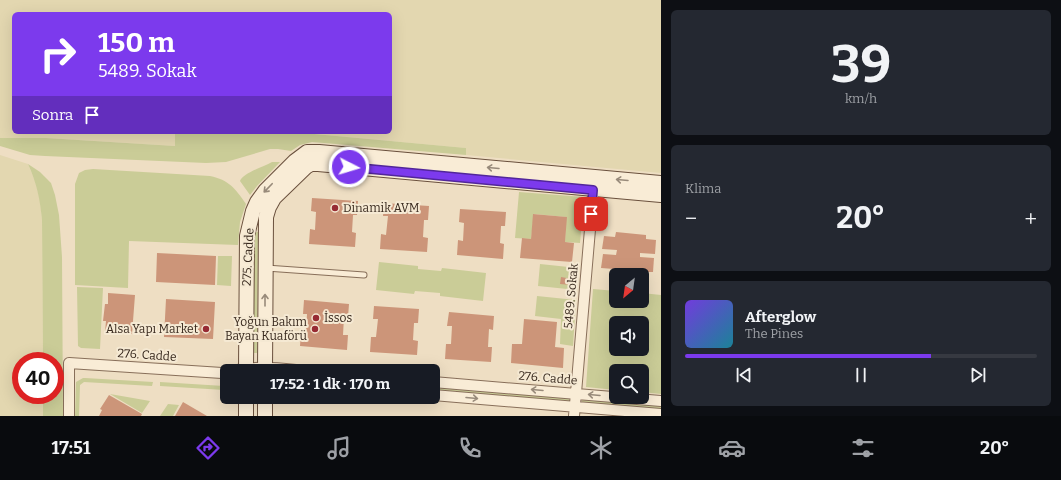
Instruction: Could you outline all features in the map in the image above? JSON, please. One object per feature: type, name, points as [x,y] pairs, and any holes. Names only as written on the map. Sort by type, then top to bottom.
[{"type":"street","name":"275. Cadde","points":[[265,364],[265,230],[261,209],[265,191],[301,164],[304,154],[315,152],[594,184]]},
{"type":"street","points":[[594,184],[661,183]]},
{"type":"street","points":[[594,184],[661,195]]},
{"type":"street","name":"5489. Sokak","points":[[575,412],[594,184]]},
{"type":"street","name":"275. Cadde","points":[[246,364],[247,236],[250,219],[261,209]]},
{"type":"street","name":"276. Cadde","points":[[69,416],[69,363],[220,373]]},
{"type":"street","name":"276. Cadde","points":[[440,383],[661,401]]},
{"type":"street","points":[[440,396],[575,412],[648,415],[661,414]]},
{"type":"street","points":[[246,404],[246,416]]},
{"type":"street","points":[[265,404],[265,416]]},
{"type":"lane","points":[[265,268],[364,275]]},
{"type":"shaded area","points":[[0,0],[661,0],[661,173],[466,155],[466,148],[315,134],[392,134],[392,12],[12,12],[12,134],[176,134],[175,146],[46,138],[0,138]]},
{"type":"shaded area","points":[[0,155],[28,164],[35,181],[40,200],[42,220],[43,352],[12,352],[12,404],[43,404],[43,416],[0,416]]},
{"type":"green space","points":[[175,134],[315,134],[466,148],[466,155],[312,142],[300,145],[291,151],[270,149],[226,162],[206,163],[30,155],[0,146],[0,138],[46,138],[175,146]]},
{"type":"green space","points":[[272,162],[280,162],[250,195],[240,181],[242,178],[245,175]]},
{"type":"green space","points":[[28,164],[40,172],[51,183],[59,215],[62,257],[63,352],[43,352],[42,220],[38,192]]},
{"type":"green space","points":[[93,169],[210,176],[227,182],[235,189],[246,204],[240,222],[238,245],[129,241],[128,288],[75,285],[75,184],[79,173],[85,170]]},
{"type":"green space","points":[[519,192],[584,197],[580,243],[565,242],[566,217],[534,214],[531,239],[515,238]]},
{"type":"green space","points":[[254,232],[258,232],[257,353],[253,353]]},
{"type":"green space","points":[[218,256],[232,256],[231,286],[217,285]]},
{"type":"green space","points":[[379,262],[418,266],[418,269],[441,271],[442,268],[486,273],[483,301],[440,296],[440,293],[415,291],[414,294],[376,290]]},
{"type":"green space","points":[[540,264],[578,268],[577,290],[538,286]]},
{"type":"green space","points":[[77,287],[103,288],[100,349],[81,348],[78,346]]},
{"type":"green space","points":[[593,289],[609,290],[609,308],[649,308],[649,294],[661,295],[661,394],[649,393],[649,364],[609,364],[609,389],[586,387]]},
{"type":"green space","points":[[537,296],[576,300],[573,346],[560,344],[561,319],[535,316]]},
{"type":"green space","points":[[83,378],[153,382],[152,386],[84,382],[80,385],[79,416],[75,416],[76,382]]},
{"type":"green space","points":[[160,382],[220,386],[220,390],[160,386]]},
{"type":"green space","points":[[440,388],[570,398],[569,401],[440,391]]},
{"type":"green space","points":[[110,394],[150,401],[142,413]]},
{"type":"green space","points":[[582,399],[609,401],[609,404],[661,406],[661,409],[582,402]]},
{"type":"green space","points":[[43,404],[63,404],[63,416],[43,416]]},
{"type":"green space","points":[[168,404],[179,405],[173,416],[160,416]]},
{"type":"building","points":[[312,198],[358,201],[357,215],[353,215],[352,232],[356,233],[355,247],[309,244],[310,229],[315,230],[316,212],[311,211]]},
{"type":"building","points":[[384,203],[429,206],[428,220],[424,220],[423,237],[428,238],[427,252],[380,249],[381,234],[386,235],[388,216],[383,216]]},
{"type":"building","points":[[460,209],[506,212],[505,226],[501,226],[500,243],[504,244],[503,259],[457,255],[458,240],[463,241],[464,223],[459,222]]},
{"type":"building","points":[[533,214],[567,217],[565,242],[574,243],[572,262],[520,258],[522,238],[531,239]]},
{"type":"building","points":[[616,232],[646,235],[646,239],[656,240],[655,254],[640,253],[640,257],[654,258],[653,272],[649,272],[649,268],[601,268],[603,254],[616,255],[617,250],[602,249],[604,236],[615,237]]},
{"type":"building","points":[[157,253],[216,256],[215,285],[156,282]]},
{"type":"building","points":[[561,277],[572,279],[571,285],[560,284]]},
{"type":"building","points":[[108,293],[135,295],[132,334],[105,332],[106,321],[103,321],[105,304],[108,304]]},
{"type":"building","points":[[166,299],[215,302],[213,339],[164,337]]},
{"type":"building","points":[[304,300],[349,304],[348,317],[344,317],[343,335],[348,335],[347,350],[300,346],[301,332],[306,332],[307,314],[303,314]]},
{"type":"building","points":[[374,306],[419,309],[418,323],[414,323],[413,340],[418,341],[417,355],[370,352],[371,337],[376,337],[378,319],[373,319]]},
{"type":"building","points":[[449,312],[494,316],[493,330],[489,329],[488,347],[492,347],[491,362],[445,359],[446,344],[451,344],[452,326],[447,326]]},
{"type":"building","points":[[524,319],[557,322],[555,347],[564,348],[563,368],[511,363],[512,344],[522,344]]},
{"type":"building","points":[[109,395],[142,414],[141,416],[99,416],[102,410],[100,409]]},
{"type":"building","points":[[183,402],[207,416],[175,416]]},
{"type":"place","name":"Dinamik AVM","points":[[335,208]]},
{"type":"place","name":"İssos","points":[[316,318]]},
{"type":"place","name":"Alsa Yapı Market","points":[[206,329]]},
{"type":"place","name":"Yoğun Bakım Bayan Kuaförü","points":[[315,329]]},
{"type":"route","points":[[349,167],[593,190],[591,214]]}]
